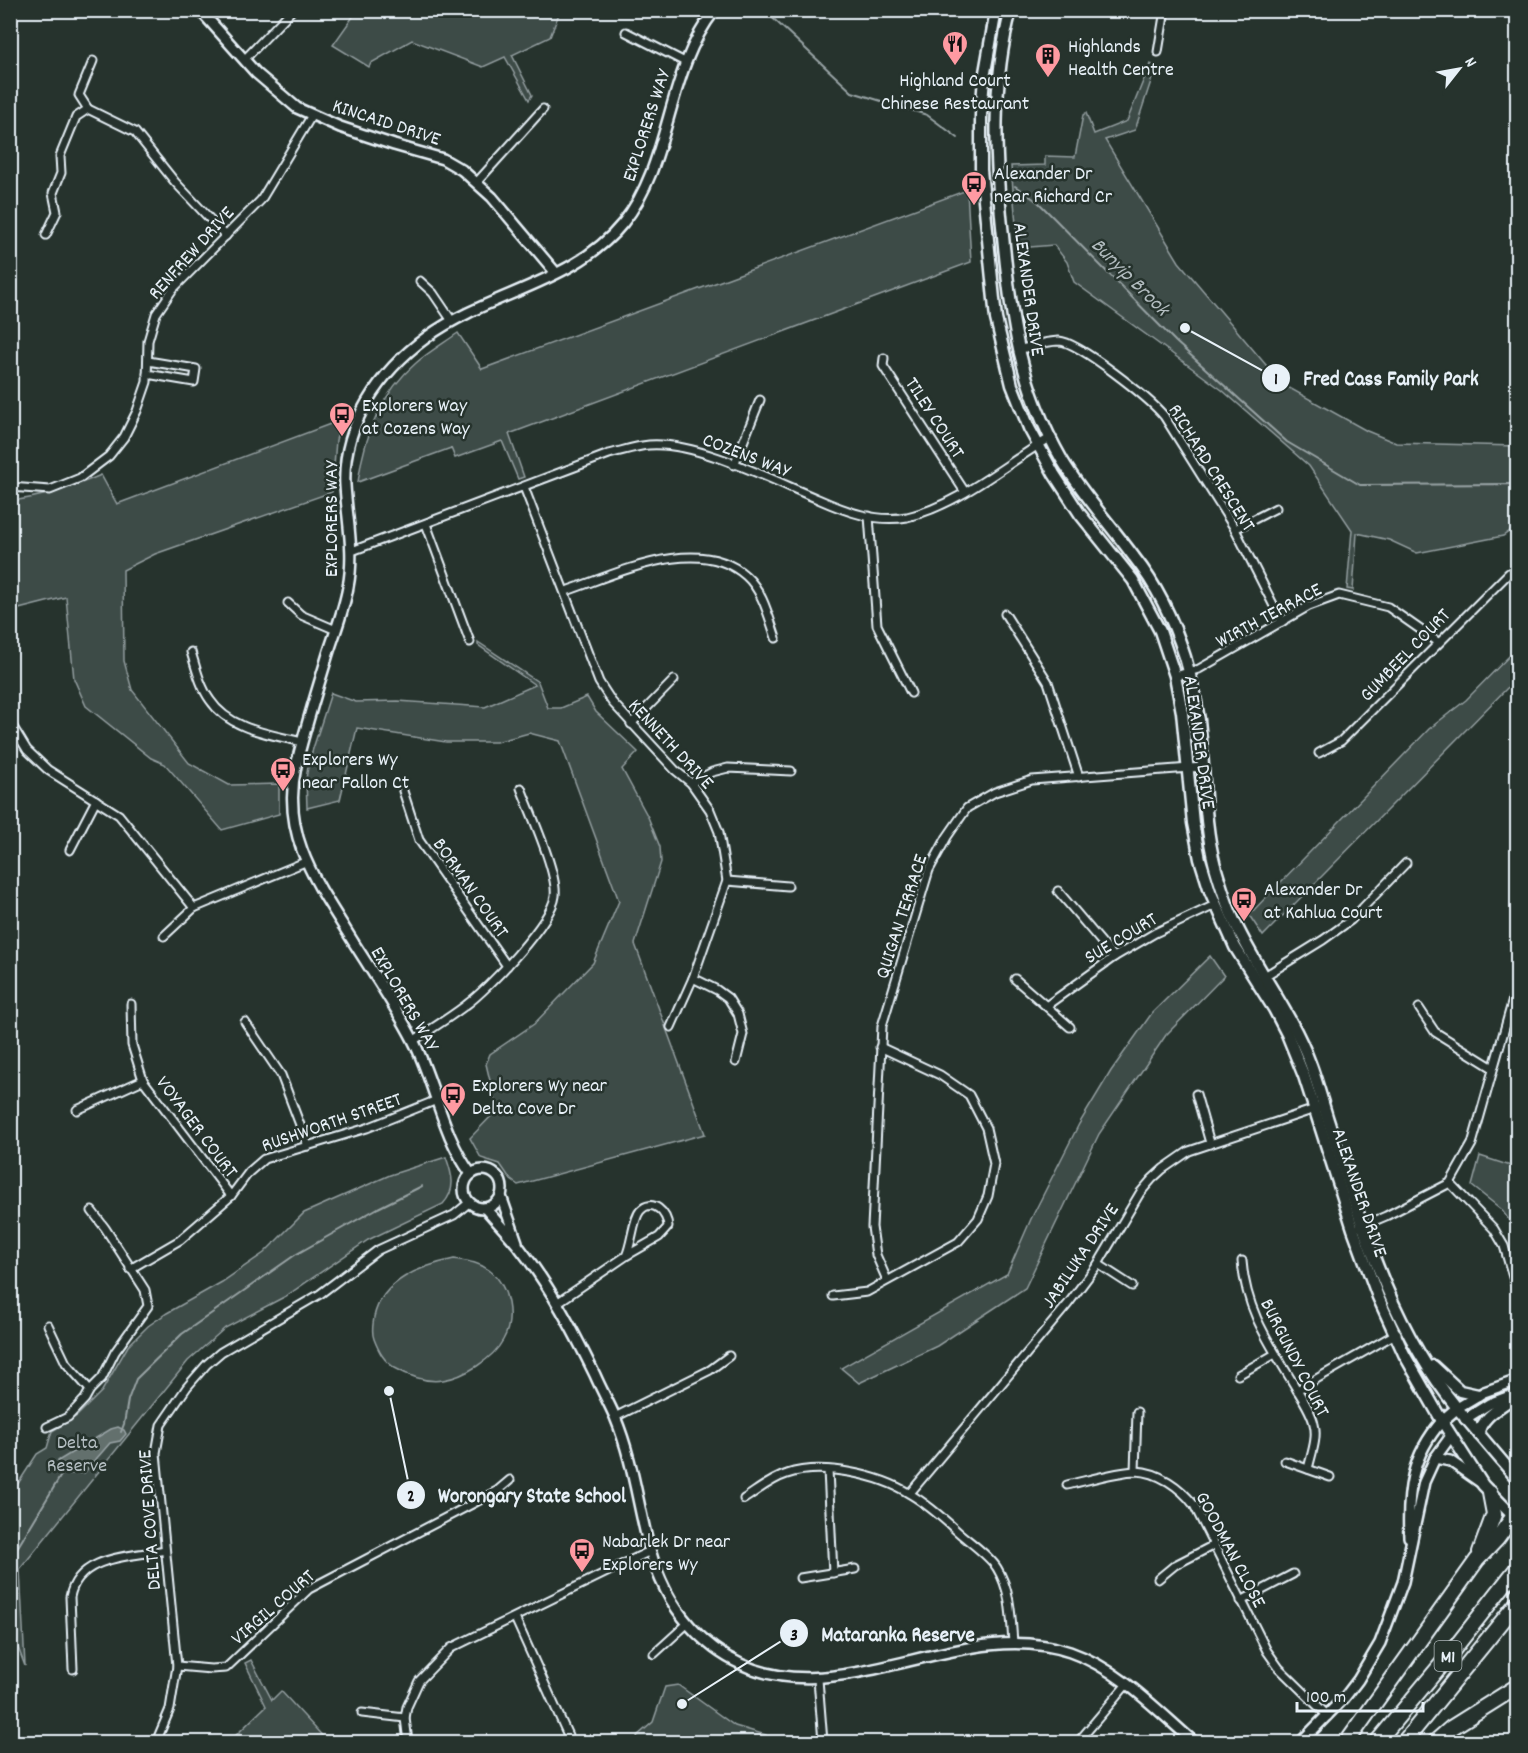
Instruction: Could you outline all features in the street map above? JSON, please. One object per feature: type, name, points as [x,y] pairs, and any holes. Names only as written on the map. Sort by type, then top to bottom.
[{"type":"highway","points":[[1478,1560],[1493,1518],[1494,1507],[1486,1489]]},
{"type":"highway","points":[[1347,1743],[1478,1560],[1516,1516]]},
{"type":"highway","name":"M1","points":[[1377,1743],[1518,1567]]},
{"type":"highway","name":"M1","points":[[1404,1743],[1518,1602]]},
{"type":"highway","points":[[1435,1743],[1451,1728],[1518,1686]]},
{"type":"main road","name":"ALEXANDER DRIVE","points":[[996,10],[984,78],[981,170],[996,318],[1007,369],[1016,397],[1038,445],[1080,514],[1133,580],[1160,632],[1175,676],[1186,735],[1196,840],[1205,877],[1215,904],[1235,947],[1261,979],[1299,1037],[1310,1064],[1319,1108],[1358,1228],[1380,1276],[1412,1368],[1451,1436],[1486,1489],[1516,1516]]},
{"type":"main road","name":"ALEXANDER DRIVE","points":[[1011,10],[999,72],[995,140],[1010,304],[1018,350],[1034,403],[1050,438],[1078,485],[1135,558],[1156,590],[1175,630],[1189,672],[1198,713],[1208,832],[1220,884],[1233,919],[1261,979]]},
{"type":"main road","name":"ALEXANDER DRIVE","points":[[1402,1334],[1457,1408],[1518,1480]]},
{"type":"main road","points":[[1402,1334],[1448,1382],[1463,1393],[1478,1395]]},
{"type":"main road","points":[[1442,1421],[1457,1408]]},
{"type":"main road","points":[[1451,1436],[1466,1419]]},
{"type":"street","name":"KINCAID DRIVE","points":[[200,10],[256,73],[297,108],[393,145],[443,159],[477,182],[556,273]]},
{"type":"street","points":[[244,60],[292,10]]},
{"type":"street","name":"EXPLORERS WAY","points":[[471,1174],[460,1156],[413,1041],[319,888],[305,862],[297,839],[292,808],[294,778],[302,742],[348,587],[352,551],[345,477],[350,443],[359,417],[374,389],[396,363],[426,338],[452,321],[582,260],[615,232],[634,208],[646,185],[685,62],[699,33],[715,10]]},
{"type":"street","points":[[1158,52],[1165,10]]},
{"type":"street","points":[[626,32],[685,62]]},
{"type":"street","points":[[93,61],[79,95],[88,109],[135,132],[175,182],[226,236]]},
{"type":"street","points":[[46,235],[57,213],[53,193],[61,173],[60,156],[75,117],[88,109]]},
{"type":"street","points":[[477,182],[543,109]]},
{"type":"street","name":"RENFREW DRIVE","points":[[10,487],[50,490],[80,478],[109,456],[124,437],[137,411],[147,382],[148,341],[156,314],[173,289],[261,200],[312,115]]},
{"type":"street","points":[[420,281],[433,293],[452,321]]},
{"type":"street","name":"RICHARD CRESCENT","points":[[1018,350],[1053,342],[1067,343],[1146,398],[1164,416],[1235,529],[1267,597],[1282,622]]},
{"type":"street","name":"TILEY COURT","points":[[884,358],[883,366],[965,492]]},
{"type":"street","points":[[147,374],[194,382],[196,369],[148,361]]},
{"type":"street","points":[[734,465],[760,400]]},
{"type":"street","name":"COZENS WAY","points":[[352,551],[609,454],[650,445],[682,448],[734,465],[850,513],[905,517],[932,508],[965,492],[1050,438]]},
{"type":"street","name":"KENNETH DRIVE","points":[[525,487],[599,682],[612,702],[631,723],[675,770],[691,783],[710,810],[719,832],[727,881],[693,978],[671,1027]]},
{"type":"street","points":[[1235,529],[1276,508]]},
{"type":"street","points":[[869,516],[877,625],[911,693]]},
{"type":"street","points":[[426,524],[470,642]]},
{"type":"street","points":[[566,591],[674,556],[701,557],[729,565],[747,576],[760,595],[776,638]]},
{"type":"street","name":"GUMBEEL COURT","points":[[1319,753],[1341,741],[1509,573]]},
{"type":"street","name":"WIRTH TERRACE","points":[[1175,676],[1199,669],[1309,606],[1339,596],[1388,607],[1438,642]]},
{"type":"street","points":[[288,603],[302,615],[336,630]]},
{"type":"street","points":[[1005,614],[1048,682],[1079,777]]},
{"type":"street","points":[[191,652],[203,688],[210,700],[227,718],[246,727],[302,742]]},
{"type":"street","points":[[631,723],[674,680]]},
{"type":"street","points":[[10,723],[27,750],[48,770],[119,815],[194,909]]},
{"type":"street","name":"QUIGAN TERRACE","points":[[887,1280],[876,1255],[872,1227],[882,1026],[928,870],[947,837],[967,808],[995,792],[1032,780],[1203,767]]},
{"type":"street","points":[[691,783],[712,771],[728,768],[791,771]]},
{"type":"street","points":[[413,1041],[468,1004],[507,966],[550,913],[555,897],[554,877],[521,788]]},
{"type":"street","name":"BORMAN COURT","points":[[403,791],[419,840],[507,966]]},
{"type":"street","points":[[70,850],[96,800]]},
{"type":"street","points":[[164,936],[194,909],[305,862]]},
{"type":"street","points":[[1261,979],[1351,920],[1406,863]]},
{"type":"street","points":[[727,881],[788,886]]},
{"type":"street","points":[[1058,891],[1114,957]]},
{"type":"street","name":"SUE COURT","points":[[1046,1006],[1114,957],[1155,933],[1215,904]]},
{"type":"street","points":[[1358,1228],[1450,1183],[1472,1144],[1512,1003],[1518,973]]},
{"type":"street","points":[[693,978],[728,998],[738,1014],[743,1034],[736,1062]]},
{"type":"street","points":[[1015,979],[1070,1027]]},
{"type":"street","name":"VOYAGER COURT","points":[[131,1004],[132,1045],[143,1080],[231,1196]]},
{"type":"street","points":[[1419,1008],[1435,1032],[1493,1068]]},
{"type":"street","points":[[245,1022],[281,1075],[308,1146]]},
{"type":"street","points":[[833,1296],[867,1292],[958,1242],[978,1219],[988,1196],[994,1164],[986,1128],[969,1095],[940,1075],[880,1047]]},
{"type":"street","points":[[77,1110],[143,1080]]},
{"type":"street","points":[[1196,1094],[1210,1143]]},
{"type":"street","name":"RUSHWORTH STREET","points":[[130,1269],[180,1240],[231,1196],[249,1172],[264,1159],[367,1128],[437,1100]]},
{"type":"street","name":"JABILUKA DRIVE","points":[[910,1493],[1044,1334],[1098,1264],[1140,1192],[1152,1179],[1174,1160],[1190,1151],[1319,1108]]},
{"type":"street","points":[[484,1170],[497,1176],[502,1189],[497,1202],[485,1208],[478,1208],[470,1202],[464,1194],[464,1186],[471,1174],[484,1170]]},
{"type":"street","points":[[1450,1183],[1494,1229],[1504,1246],[1517,1291]]},
{"type":"street","points":[[501,1196],[519,1247]]},
{"type":"street","name":"DELTA COVE DRIVE","points":[[156,1743],[170,1709],[177,1666],[156,1453],[161,1425],[187,1387],[207,1364],[236,1342],[320,1294],[366,1257],[454,1215],[470,1202]]},
{"type":"street","points":[[557,1303],[664,1232],[668,1227],[668,1222],[660,1209],[654,1205],[642,1209],[638,1214],[626,1257]]},
{"type":"street","points":[[485,1208],[519,1247],[557,1303],[579,1341],[615,1417],[631,1464],[655,1569],[667,1595],[687,1624],[717,1650],[743,1665],[778,1675],[818,1679],[972,1647],[1013,1643],[1038,1645],[1068,1652],[1097,1664],[1127,1684],[1194,1743]]},
{"type":"street","points":[[47,1427],[68,1417],[85,1399],[102,1378],[115,1352],[148,1306],[145,1290],[92,1211]]},
{"type":"street","name":"BURGUNDY COURT","points":[[1242,1261],[1251,1309],[1275,1354],[1298,1390],[1315,1426],[1308,1469]]},
{"type":"street","points":[[1098,1264],[1132,1286]]},
{"type":"street","points":[[48,1325],[66,1363],[90,1390]]},
{"type":"street","points":[[1298,1390],[1402,1334]]},
{"type":"street","points":[[1238,1375],[1275,1354]]},
{"type":"street","points":[[615,1417],[710,1370],[729,1356]]},
{"type":"street","points":[[1457,1408],[1478,1395],[1518,1380]]},
{"type":"street","points":[[1466,1419],[1484,1406],[1518,1394]]},
{"type":"street","points":[[1479,1435],[1487,1419],[1518,1394]]},
{"type":"street","points":[[1135,1471],[1137,1412]]},
{"type":"street","points":[[1409,1548],[1408,1496],[1412,1478],[1424,1446],[1442,1421]]},
{"type":"street","points":[[1301,1743],[1328,1716],[1358,1680],[1380,1643],[1403,1582],[1424,1482],[1451,1436]]},
{"type":"street","points":[[1436,1458],[1449,1461],[1486,1489]]},
{"type":"street","points":[[1285,1461],[1330,1477]]},
{"type":"street","points":[[828,1470],[833,1572]]},
{"type":"street","points":[[744,1499],[765,1485],[795,1471],[828,1470],[873,1477],[910,1493],[950,1524],[996,1565],[1007,1588],[1013,1643]]},
{"type":"street","name":"GOODMAN CLOSE","points":[[1067,1485],[1135,1471],[1155,1476],[1182,1490],[1194,1505],[1259,1638],[1279,1668],[1328,1716]]},
{"type":"street","name":"VIRGIL COURT","points":[[177,1666],[211,1670],[226,1668],[309,1589],[497,1491],[510,1480]]},
{"type":"street","points":[[1158,1579],[1175,1565],[1214,1545]]},
{"type":"street","points":[[73,1669],[70,1598],[72,1587],[88,1567],[98,1562],[165,1550]]},
{"type":"street","points":[[408,1743],[405,1718],[407,1707],[419,1681],[451,1648],[650,1551]]},
{"type":"street","points":[[800,1578],[855,1569]]},
{"type":"street","points":[[1241,1601],[1293,1574]]},
{"type":"street","points":[[515,1618],[571,1743]]},
{"type":"street","points":[[654,1654],[687,1624]]},
{"type":"street","points":[[818,1679],[823,1743]]},
{"type":"street","points":[[1078,1743],[1127,1684]]},
{"type":"street","points":[[363,1713],[405,1718]]},
{"type":"green space","points":[[357,11],[560,11],[550,37],[512,55],[532,95],[529,100],[505,57],[483,67],[412,40],[371,63],[369,67],[333,45]]},
{"type":"green space","points":[[1150,64],[1156,66],[1135,130],[1105,140],[1179,262],[1282,384],[1367,431],[1396,443],[1517,446],[1517,526],[1503,536],[1417,553],[1389,540],[1357,533],[1353,590],[1347,589],[1352,530],[1309,466],[1222,390],[1074,282],[1067,262],[1054,245],[1018,248],[1011,166],[1045,165],[1045,156],[1075,157],[1083,115],[1086,113],[1094,134],[1127,121]]},
{"type":"green space","points":[[967,190],[971,262],[509,434],[524,477],[518,479],[502,441],[455,458],[451,448],[358,482],[369,433],[383,402],[403,375],[431,351],[458,333],[482,369]]},
{"type":"green space","points":[[341,420],[336,440],[332,492],[155,554],[123,570],[124,661],[132,690],[189,763],[229,785],[279,784],[279,814],[222,830],[165,764],[151,758],[86,706],[74,679],[66,597],[11,611],[11,501],[57,491],[101,475],[117,504]]},
{"type":"green space","points":[[478,642],[538,682],[548,708],[561,708],[587,697],[596,712],[638,752],[622,769],[648,817],[660,847],[661,862],[635,944],[705,1134],[518,1185],[511,1180],[500,1164],[481,1158],[470,1138],[497,1110],[486,1064],[490,1054],[534,1024],[593,963],[619,901],[560,741],[529,733],[496,742],[446,742],[357,728],[340,800],[307,808],[306,779],[309,761],[331,693],[356,702],[398,701],[485,707],[535,685],[478,645]]},
{"type":"green space","points":[[1517,648],[1517,678],[1263,936],[1249,915],[1429,729],[1466,700]]},
{"type":"green space","points":[[1210,956],[1224,976],[1166,1035],[1099,1134],[1025,1288],[937,1346],[859,1383],[841,1368],[1007,1274],[1031,1219],[1079,1124],[1111,1071],[1152,1013]]},
{"type":"green space","points":[[1480,1156],[1517,1168],[1517,1231],[1501,1209],[1472,1186]]},
{"type":"green space","name":"Delta Reserve","points":[[446,1157],[452,1187],[443,1204],[368,1240],[286,1296],[225,1328],[188,1361],[20,1569],[25,1666],[11,1629],[10,1496],[37,1454],[47,1448],[52,1431],[77,1416],[102,1391],[128,1346],[148,1326],[222,1282],[264,1253],[304,1213],[390,1175]]},
{"type":"green space","points":[[454,1259],[481,1265],[496,1276],[508,1303],[507,1332],[492,1354],[477,1366],[460,1375],[431,1381],[406,1374],[382,1356],[373,1336],[372,1328],[378,1304],[394,1284],[405,1277],[429,1266]]},
{"type":"green space","points":[[251,1660],[272,1700],[281,1691],[328,1742],[229,1742],[266,1706],[245,1663]]},
{"type":"green space","points":[[678,1685],[735,1726],[766,1735],[766,1742],[640,1742],[637,1736],[653,1722],[665,1687]]},
{"type":"shaded area","points":[[118,1427],[126,1434],[120,1441],[110,1443],[84,1473],[64,1474],[59,1469],[58,1461]]},
{"type":"waterway","name":"Bunyip Brook","points":[[764,10],[852,92],[927,115],[958,138]]},
{"type":"waterway","name":"Bunyip Brook","points":[[1015,186],[1038,202],[1176,342],[1287,442],[1360,485],[1512,484],[1518,486]]},
{"type":"waterway","points":[[121,1432],[128,1400],[136,1379],[182,1334],[295,1255],[422,1186]]},
{"type":"waterway","points":[[10,1560],[63,1472]]},
{"type":"place","name":"Highland Court Chinese Restaurant","points":[[955,67]]},
{"type":"place","name":"Highlands Health Centre","points":[[1048,79]]},
{"type":"place","name":"Alexander Dr near Richard Cr","points":[[974,207]]},
{"type":"place","name":"Fred Cass Family Park","points":[[1185,328]]},
{"type":"place","name":"Explorers Way at Cozens Way","points":[[342,438]]},
{"type":"place","name":"Explorers Wy near Fallon Ct","points":[[283,793]]},
{"type":"place","name":"Alexander Dr at Kahlua Court","points":[[1244,923]]},
{"type":"place","name":"Explorers Wy near Delta Cove Dr","points":[[453,1118]]},
{"type":"place","name":"Worongary State School","points":[[389,1391]]},
{"type":"place","name":"Nabarlek Dr near Explorers Wy","points":[[582,1574]]},
{"type":"place","name":"Mataranka Reserve","points":[[682,1704]]}]
